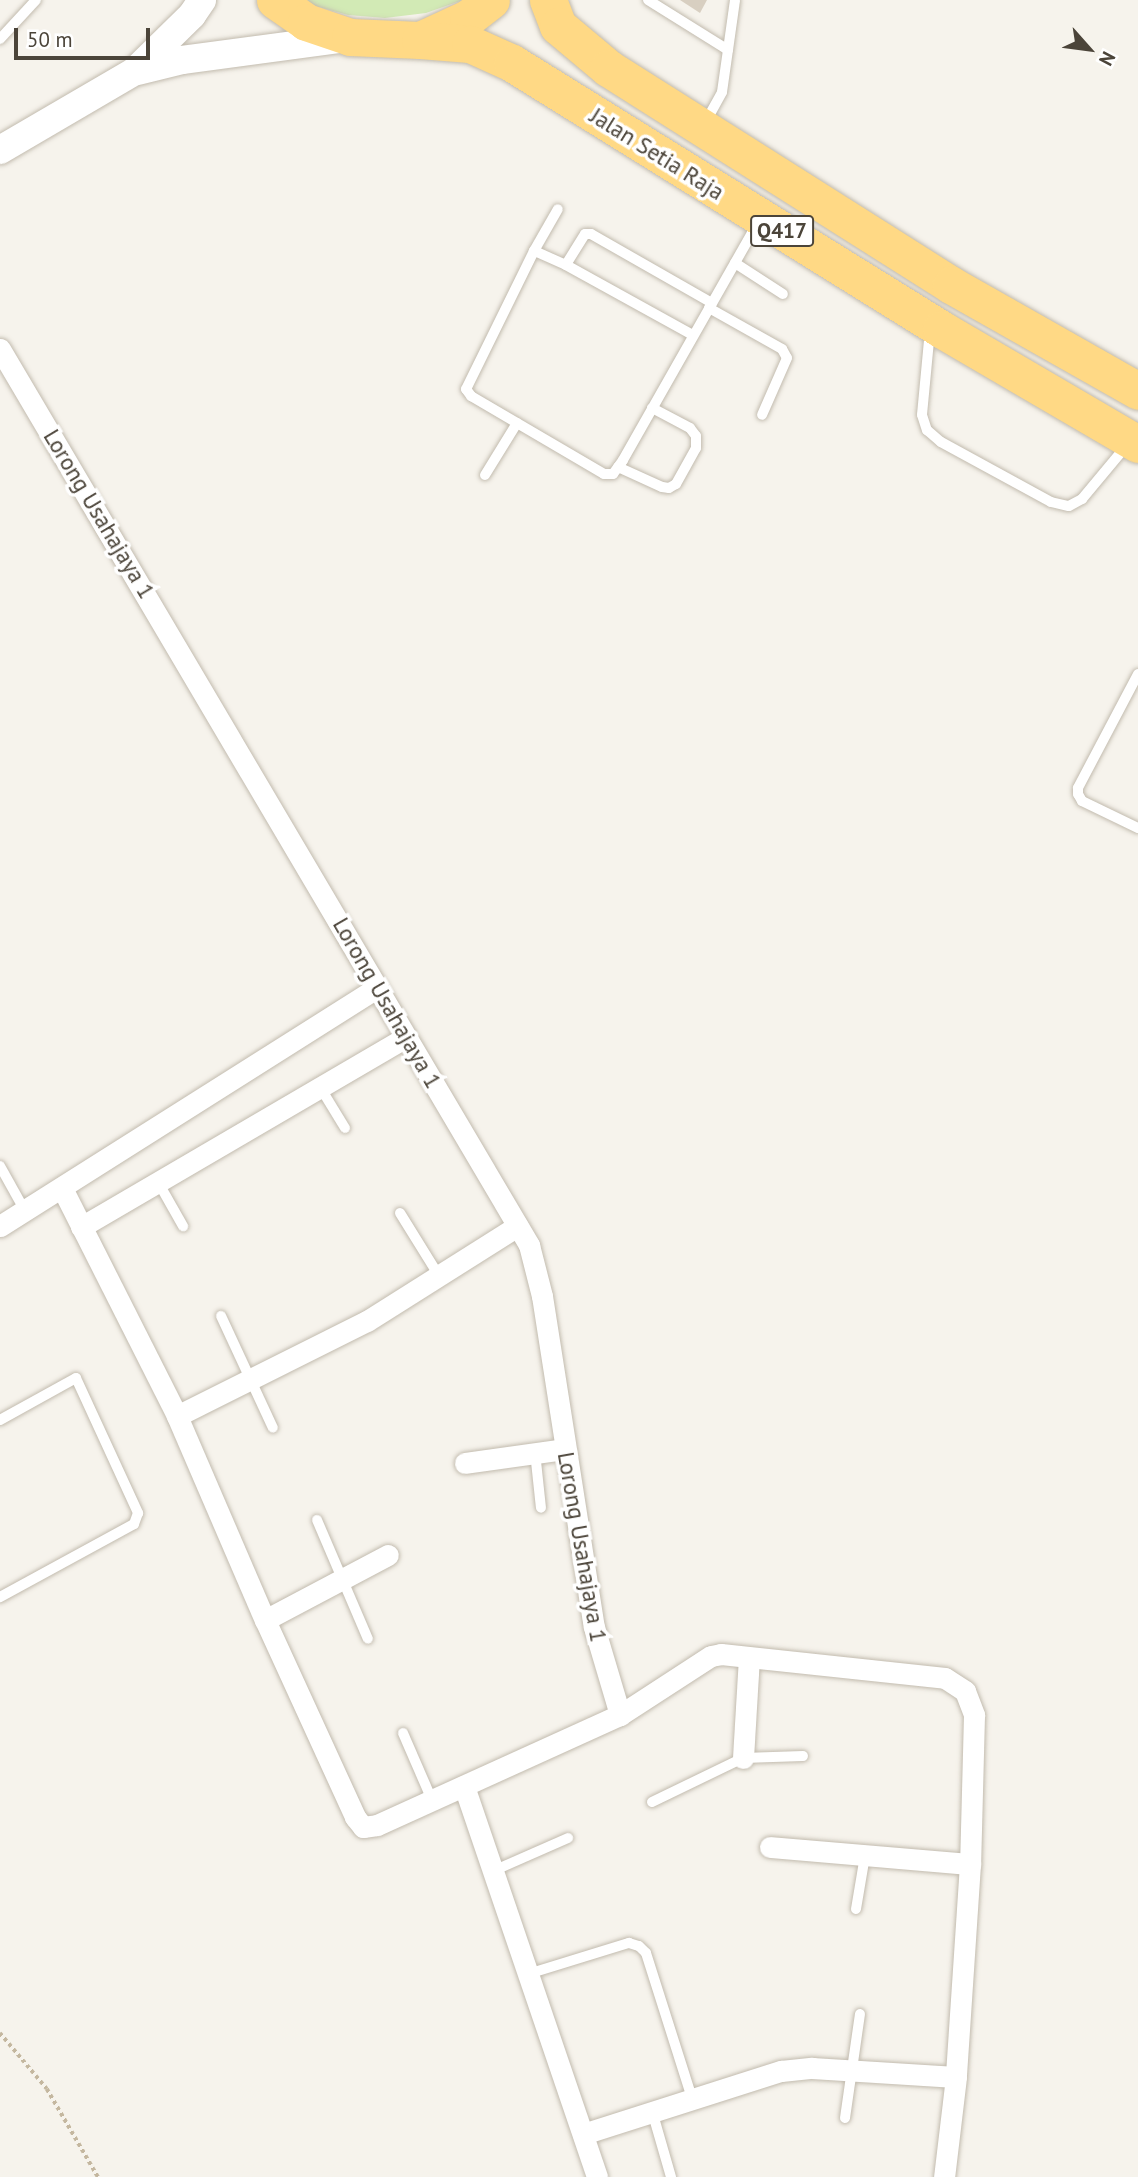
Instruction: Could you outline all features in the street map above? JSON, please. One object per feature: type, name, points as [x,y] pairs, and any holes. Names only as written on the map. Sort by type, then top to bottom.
[{"type":"highway","name":"Jalan Setia Raja","points":[[275,0],[306,22],[350,37],[470,44],[512,63],[930,323],[1135,442]]},
{"type":"highway","name":"Jalan Setia Raja","points":[[420,40],[468,18],[491,0]]},
{"type":"highway","name":"Jalan Setia Raja","points":[[548,0],[558,26],[608,68],[951,285],[1138,391]]},
{"type":"street","points":[[0,150],[135,71],[192,15],[202,0]]},
{"type":"street","points":[[135,71],[182,60],[350,37]]},
{"type":"street","name":"Lorong Usahajaya 1","points":[[0,349],[529,1245],[542,1296],[594,1627],[620,1714]]},
{"type":"street","points":[[0,1226],[377,988]]},
{"type":"street","points":[[81,1227],[406,1037]]},
{"type":"street","points":[[62,1188],[177,1416],[265,1620],[359,1824],[369,1828],[377,1825],[620,1714],[711,1656],[721,1654],[945,1678],[965,1691],[974,1715],[970,1864],[956,2077],[944,2177]]},
{"type":"street","points":[[177,1416],[367,1321],[517,1226]]},
{"type":"street","points":[[466,1463],[564,1449]]},
{"type":"street","points":[[265,1620],[388,1555]]},
{"type":"street","points":[[744,1758],[748,1658]]},
{"type":"street","points":[[464,1786],[597,2177]]},
{"type":"street","points":[[770,1847],[970,1864]]},
{"type":"street","points":[[583,2134],[781,2071],[812,2068],[956,2077]]},
{"type":"lane","points":[[0,39],[36,0]]},
{"type":"lane","points":[[648,0],[728,50]]},
{"type":"lane","points":[[702,128],[722,92],[735,0]]},
{"type":"lane","points":[[558,209],[534,251],[466,389],[471,396],[604,474],[613,474],[618,467],[760,218]]},
{"type":"lane","points":[[566,265],[585,234],[591,234],[782,349],[787,358],[762,415]]},
{"type":"lane","points":[[534,251],[566,265],[694,335]]},
{"type":"lane","points":[[735,263],[783,294]]},
{"type":"lane","points":[[930,323],[922,415],[927,430],[941,442],[1051,502],[1069,506],[1082,499],[1135,442]]},
{"type":"lane","points":[[618,467],[662,487],[669,488],[676,484],[696,448],[696,436],[690,428],[652,408]]},
{"type":"lane","points":[[485,475],[517,423]]},
{"type":"lane","points":[[1138,674],[1078,788],[1082,801],[1138,828]]},
{"type":"lane","points":[[320,1087],[345,1128]]},
{"type":"lane","points":[[0,1167],[4,1184],[25,1211]]},
{"type":"lane","points":[[158,1182],[183,1226]]},
{"type":"lane","points":[[400,1213],[439,1276]]},
{"type":"lane","points":[[221,1316],[273,1428]]},
{"type":"lane","points":[[0,1420],[76,1378],[138,1513],[134,1524],[0,1597]]},
{"type":"lane","points":[[535,1452],[541,1508]]},
{"type":"lane","points":[[317,1520],[340,1579],[368,1639]]},
{"type":"lane","points":[[402,1733],[432,1800]]},
{"type":"lane","points":[[652,1802],[744,1758],[803,1756]]},
{"type":"lane","points":[[493,1871],[568,1838]]},
{"type":"lane","points":[[856,1909],[865,1856]]},
{"type":"lane","points":[[528,1974],[629,1943],[639,1946],[646,1953],[692,2098]]},
{"type":"lane","points":[[845,2118],[860,2014]]},
{"type":"lane","points":[[652,2111],[671,2177]]},
{"type":"path","points":[[0,2033],[47,2089],[98,2177]]},
{"type":"green space","points":[[307,0],[463,0],[426,13],[385,18],[348,15],[315,6]]},
{"type":"building","points":[[680,0],[707,0],[700,13]]}]
